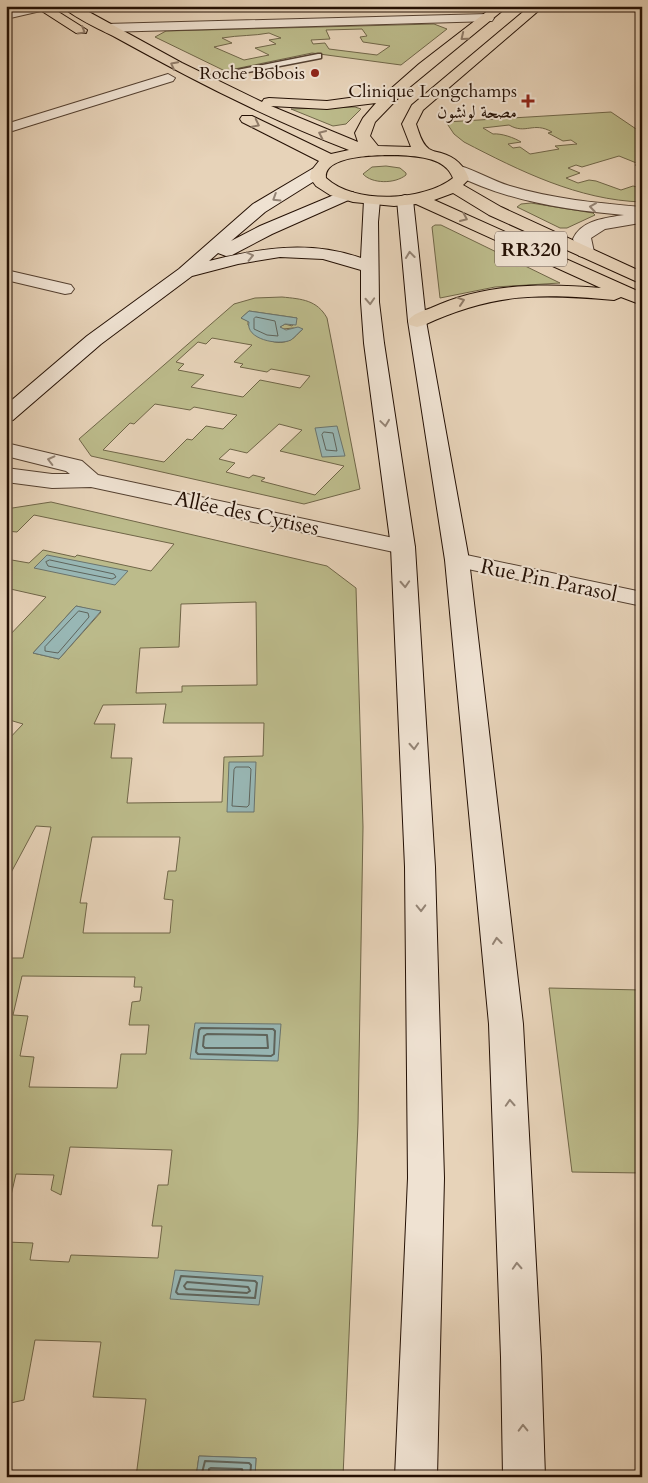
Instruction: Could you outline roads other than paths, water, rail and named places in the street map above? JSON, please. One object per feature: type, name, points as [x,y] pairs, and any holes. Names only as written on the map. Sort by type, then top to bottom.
[{"type":"main road","name":"RR320","points":[[68,6],[202,79],[329,137],[371,151]]},
{"type":"main road","points":[[371,151],[364,142],[362,131],[389,97],[502,6]]},
{"type":"main road","points":[[425,154],[415,142],[409,124],[417,108],[538,6]]},
{"type":"main road","points":[[6,16],[41,7],[90,36]]},
{"type":"main road","points":[[106,28],[488,18]]},
{"type":"main road","points":[[6,129],[172,80],[150,68]]},
{"type":"main road","points":[[244,98],[281,104],[317,105],[349,103],[389,97]]},
{"type":"main road","name":"RR320","points":[[237,114],[324,166]]},
{"type":"main road","name":"RR320","points":[[457,179],[440,194],[412,199],[372,200],[333,190],[323,184],[318,178],[324,166],[346,155],[394,150],[441,158],[453,164],[457,179],[495,211],[642,279]]},
{"type":"main road","points":[[6,416],[94,340],[185,273],[259,208],[324,166]]},
{"type":"main road","points":[[457,179],[570,203],[642,212]]},
{"type":"main road","points":[[185,273],[266,230],[348,195]]},
{"type":"main road","name":"RR320","points":[[412,199],[642,300]]},
{"type":"main road","points":[[412,199],[416,321],[457,560],[506,1024],[521,1358],[524,1477]]},
{"type":"main road","points":[[372,200],[369,268],[374,343],[403,547],[420,867],[426,1168],[416,1477]]},
{"type":"main road","points":[[585,252],[582,236],[587,232],[612,222],[642,218]]},
{"type":"main road","points":[[185,273],[283,250],[324,253],[349,258],[369,268]]},
{"type":"main road","points":[[6,275],[65,289]]},
{"type":"main road","points":[[416,321],[454,304],[482,295],[511,291],[537,290],[592,293],[642,300]]},
{"type":"main road","name":"Allée des Cytises","points":[[6,449],[74,466],[91,480]]},
{"type":"main road","name":"Allée des Cytises","points":[[6,475],[52,481],[91,480],[403,547]]},
{"type":"main road","name":"Rue Pin Parasol","points":[[457,560],[642,599]]},
{"type":"lane","points":[[202,79],[318,56]]},
{"type":"water","points":[[249,311],[297,318],[296,325],[285,324],[280,327],[286,330],[298,327],[303,329],[291,340],[285,342],[264,340],[252,333],[249,328],[249,322],[241,318]]},
{"type":"water","points":[[337,426],[345,456],[322,457],[315,428]]},
{"type":"water","points":[[47,555],[128,571],[115,585],[34,568]]},
{"type":"water","points":[[76,606],[101,611],[59,659],[33,653]]},
{"type":"water","points":[[229,762],[256,762],[254,812],[227,812]]},
{"type":"water","points":[[195,1023],[281,1024],[278,1061],[190,1059]]},
{"type":"water","points":[[175,1270],[263,1276],[259,1305],[170,1299]]},
{"type":"water","points":[[199,1456],[256,1458],[255,1477],[196,1477]]},
{"type":"place","name":"Roche Bobois","points":[[315,73]]},
{"type":"place","name":"Clinique Longchamps مصحة لونشون","points":[[528,101]]}]
